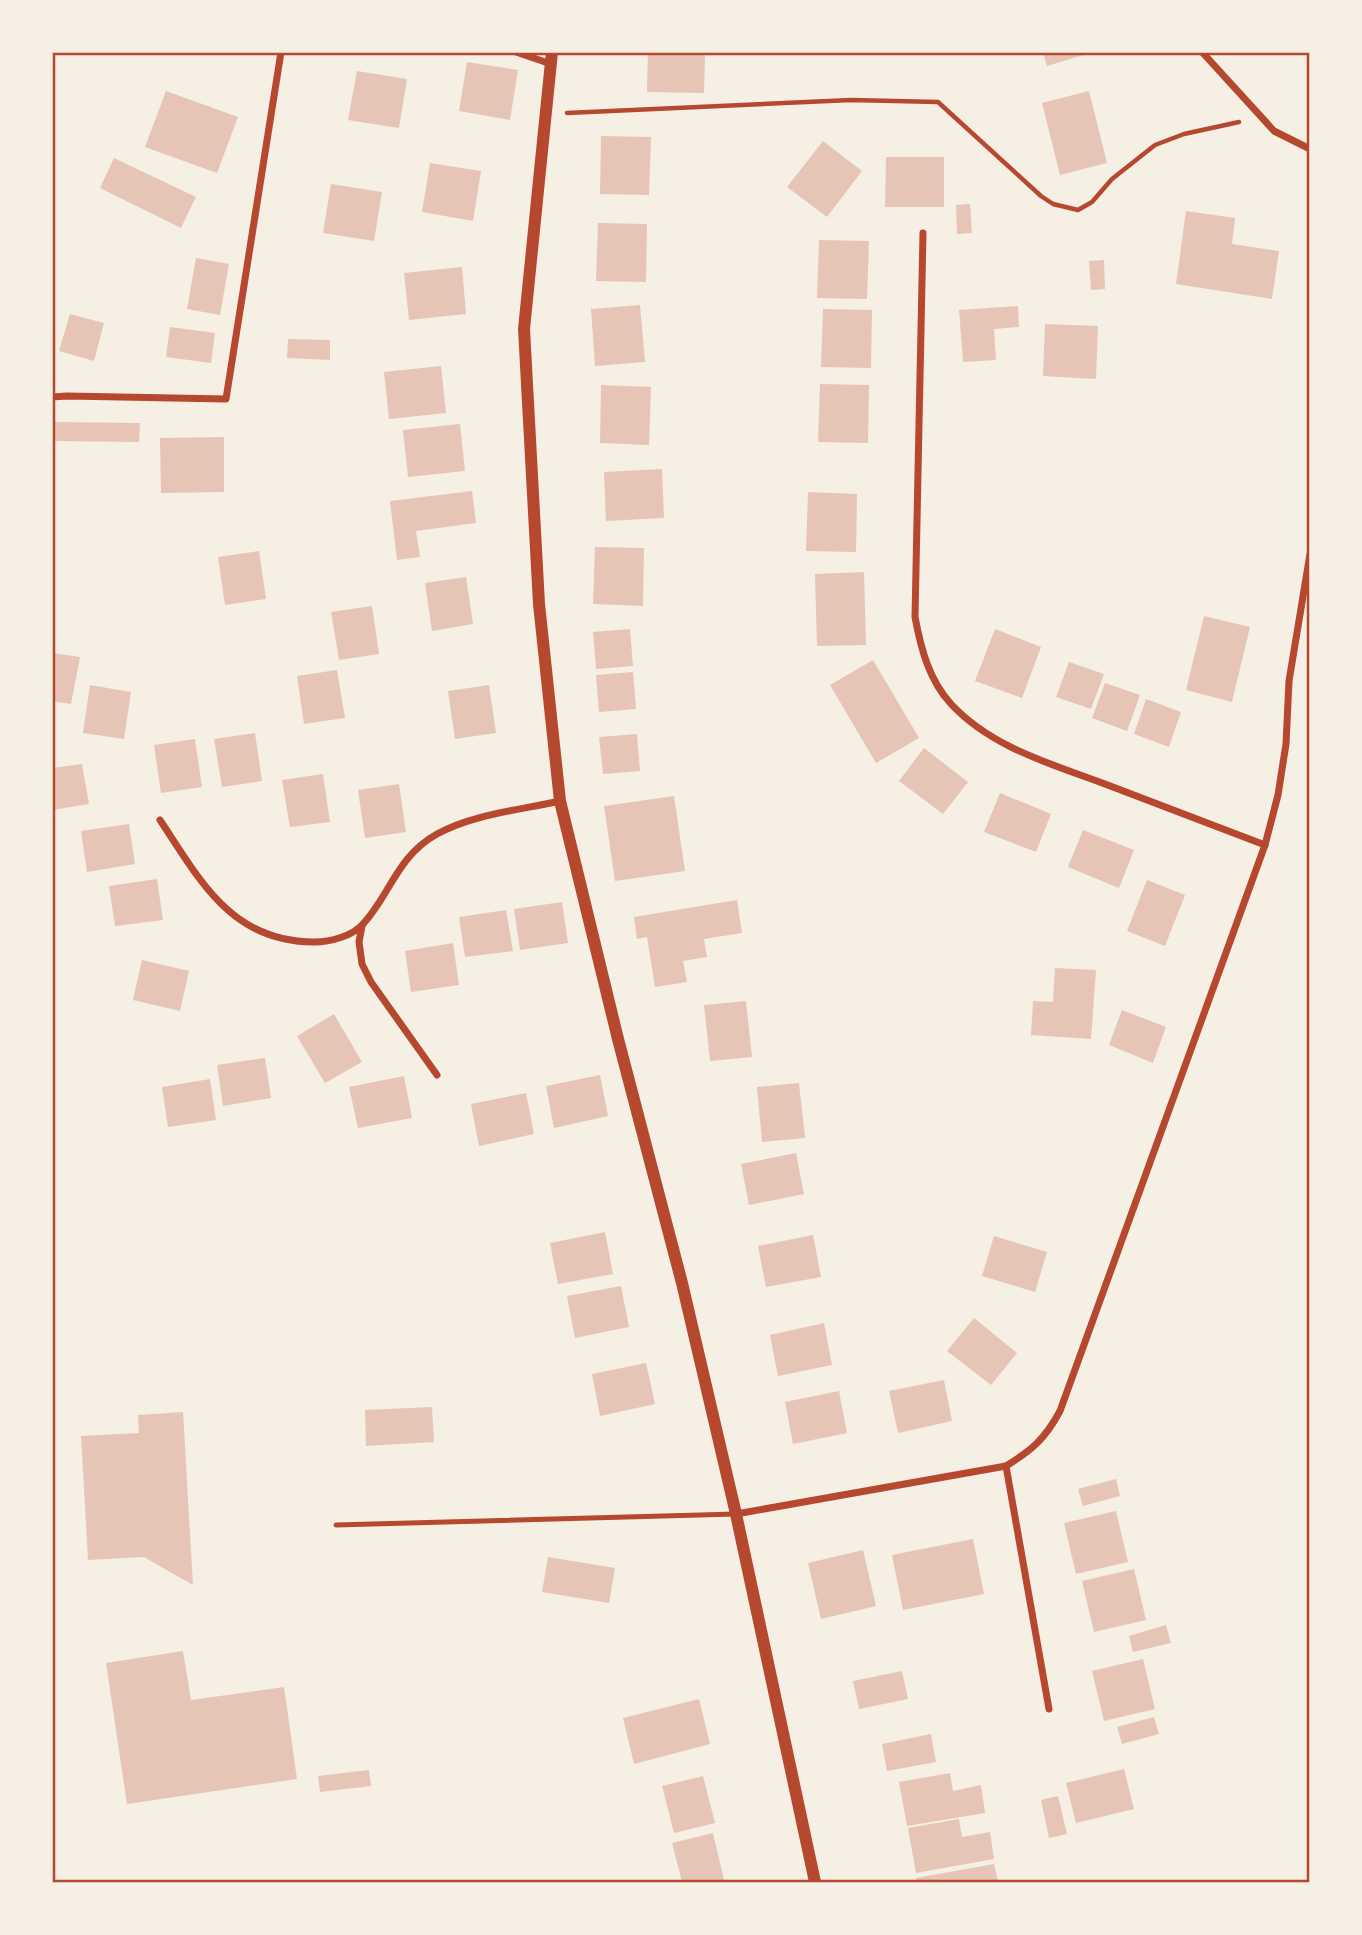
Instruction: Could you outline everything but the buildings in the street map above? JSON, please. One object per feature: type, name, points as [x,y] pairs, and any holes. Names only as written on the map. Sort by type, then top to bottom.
[{"type":"street","points":[[52,397],[226,400],[281,52]]},
{"type":"street","points":[[516,52],[551,58],[524,329],[539,604],[560,801],[618,1039],[682,1283],[736,1514],[815,1882]]},
{"type":"street","points":[[1202,52],[1274,131],[1310,149]]},
{"type":"street","points":[[923,233],[915,617],[921,649],[936,684],[950,703],[981,730],[1019,751],[1265,845]]},
{"type":"street","points":[[736,1514],[1006,1466],[1032,1451],[1049,1431],[1060,1411],[1265,845],[1278,795],[1284,757],[1289,681],[1310,554]]},
{"type":"street","points":[[436,1075],[371,982],[362,964],[359,942],[362,926],[401,867],[414,851],[436,834],[473,819],[560,801]]},
{"type":"street","points":[[159,820],[206,888],[236,919],[285,939],[305,942],[339,938],[362,926]]},
{"type":"street","points":[[1006,1466],[1049,1709]]},
{"type":"lane","points":[[336,1525],[736,1514]]},
{"type":"path","points":[[545,114],[851,100],[938,102],[1041,196],[1053,204],[1078,209],[1092,202],[1112,178],[1155,145],[1184,134],[1261,117]]}]
